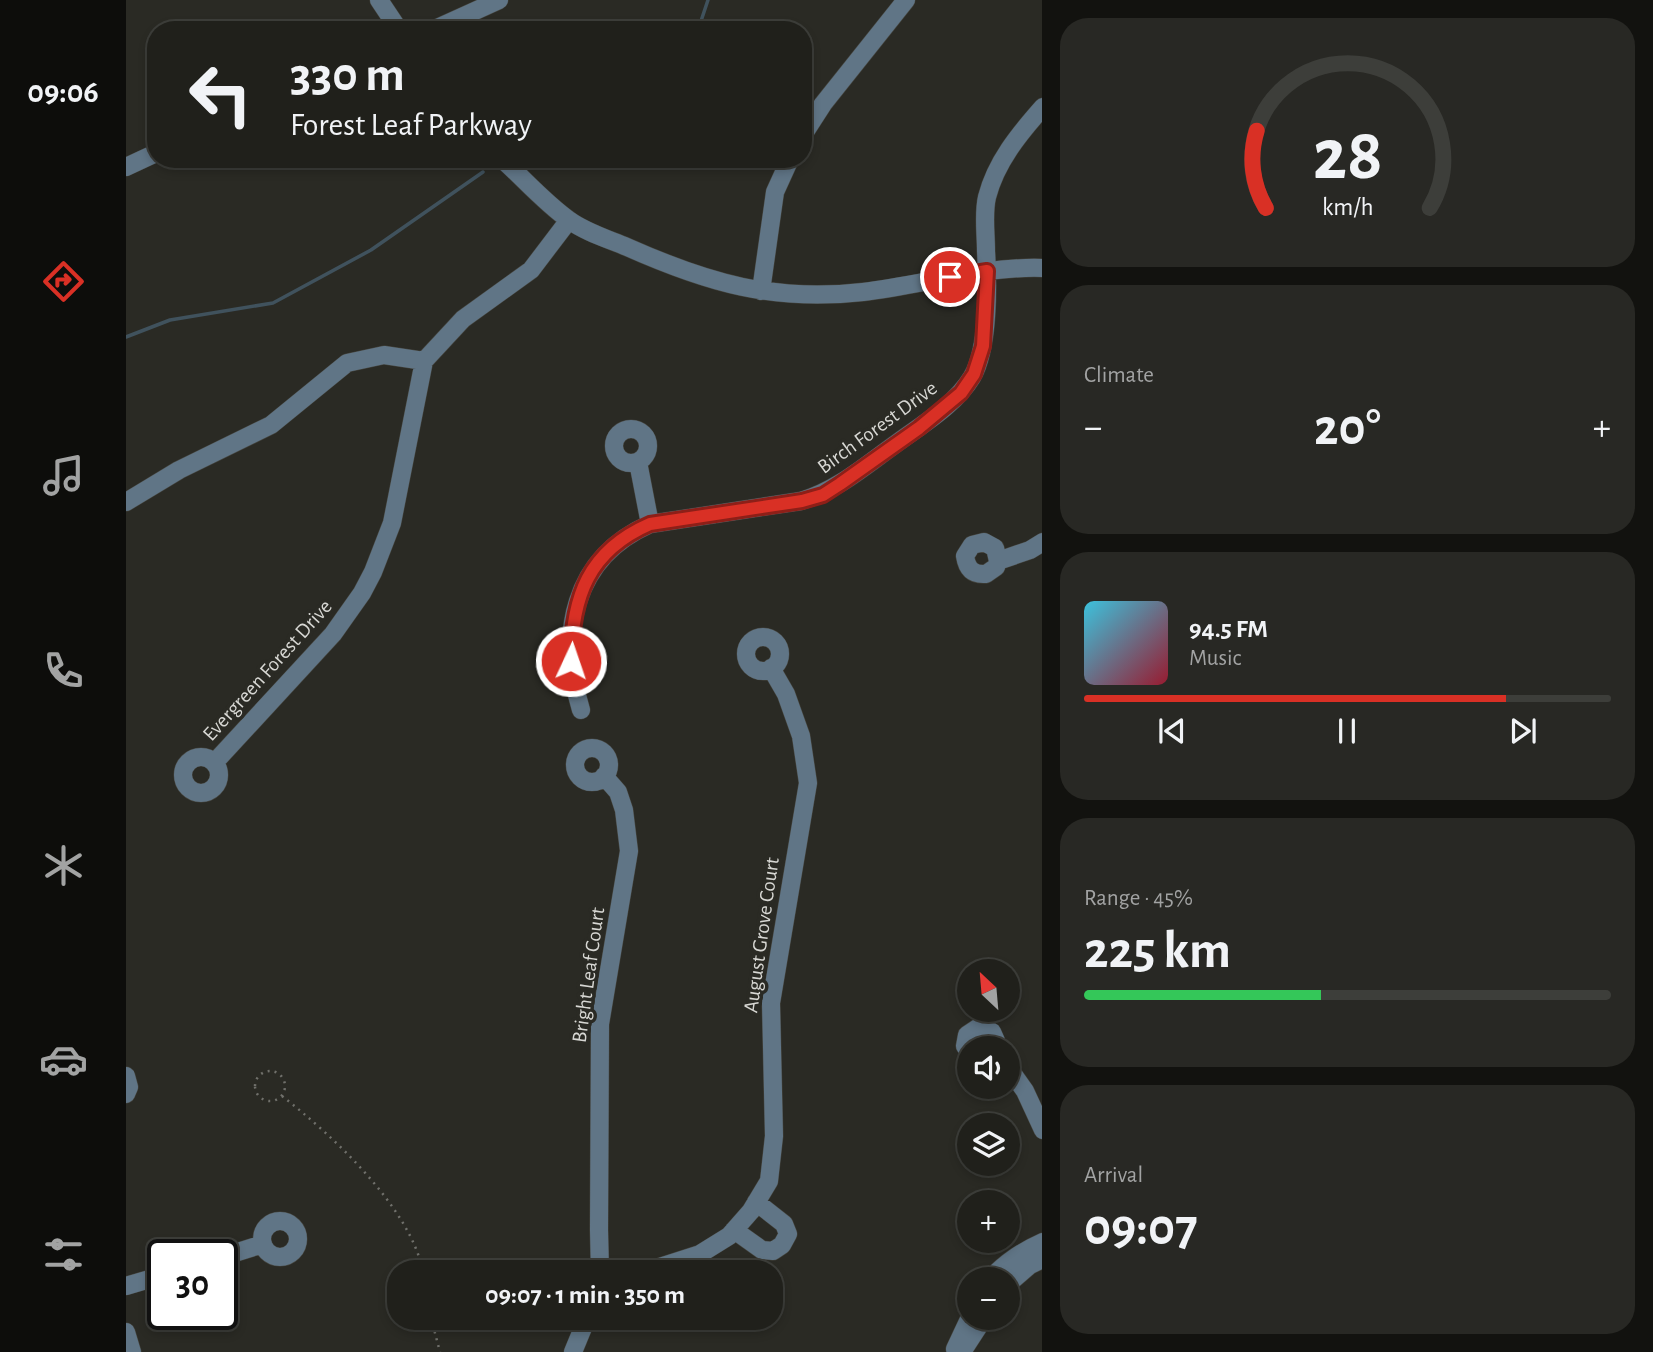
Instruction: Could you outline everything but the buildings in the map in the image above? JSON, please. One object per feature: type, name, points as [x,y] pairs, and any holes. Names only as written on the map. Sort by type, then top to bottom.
[{"type":"street","points":[[379,0],[393,21]]},
{"type":"street","points":[[453,21],[499,0]]},
{"type":"street","points":[[812,121],[906,0]]},
{"type":"street","name":"Birch Forest Drive","points":[[581,710],[574,686],[571,637],[581,593],[594,565],[628,533],[650,524],[802,501],[823,495],[919,428],[961,393],[979,362],[983,346],[987,271],[986,200],[992,181],[1014,141],[1042,107]]},
{"type":"street","points":[[126,167],[147,157]]},
{"type":"street","points":[[512,168],[569,220],[667,265],[728,285],[821,296],[987,271],[1042,268]]},
{"type":"street","points":[[761,291],[775,192],[786,168]]},
{"type":"street","points":[[126,502],[179,470],[271,425],[347,363],[384,355],[424,361],[463,319],[531,270],[569,220]]},
{"type":"street","name":"Evergreen Forest Drive","points":[[214,763],[333,634],[362,593],[373,572],[392,523],[424,361]]},
{"type":"street","points":[[638,462],[650,524]]},
{"type":"street","points":[[999,561],[1030,550],[1042,542]]},
{"type":"street","name":"August Grove Court","points":[[681,1260],[700,1254],[729,1236],[769,1181],[774,1136],[771,1003],[808,783],[801,736],[786,694],[771,668]]},
{"type":"street","name":"Bright Leaf Court","points":[[599,1260],[600,1024],[629,851],[624,810],[618,792],[604,776]]},
{"type":"street","points":[[967,1036],[979,1027],[992,1032],[994,1036]]},
{"type":"street","points":[[126,1076],[129,1087],[126,1094]]},
{"type":"street","points":[[1020,1083],[1042,1130]]},
{"type":"street","points":[[734,1230],[762,1250],[773,1251],[782,1245],[788,1234],[784,1224],[756,1202]]},
{"type":"street","points":[[1002,1267],[1021,1252],[1042,1242]]},
{"type":"street","points":[[238,1252],[262,1244]]},
{"type":"street","points":[[1020,1274],[1042,1259]]},
{"type":"street","points":[[126,1286],[147,1280]]},
{"type":"street","points":[[573,1352],[582,1330]]},
{"type":"street","points":[[954,1352],[964,1330]]},
{"type":"street","points":[[962,1352],[976,1330]]},
{"type":"street","points":[[126,1332],[132,1352]]},
{"type":"path","points":[[268,1071],[282,1076],[286,1086],[282,1096],[269,1101],[260,1097],[255,1084],[259,1076],[268,1071]]},
{"type":"path","points":[[282,1096],[330,1137],[377,1189],[404,1225],[419,1260]]},
{"type":"path","points":[[434,1330],[440,1352]]},
{"type":"waterway","points":[[701,21],[708,0]]},
{"type":"waterway","points":[[126,337],[170,320],[273,303],[371,250],[483,172]]},
{"type":"route","points":[[571,661],[571,637],[581,593],[594,565],[628,533],[650,524],[802,501],[823,495],[919,428],[961,393],[974,374],[983,346],[987,271],[950,277]]}]
